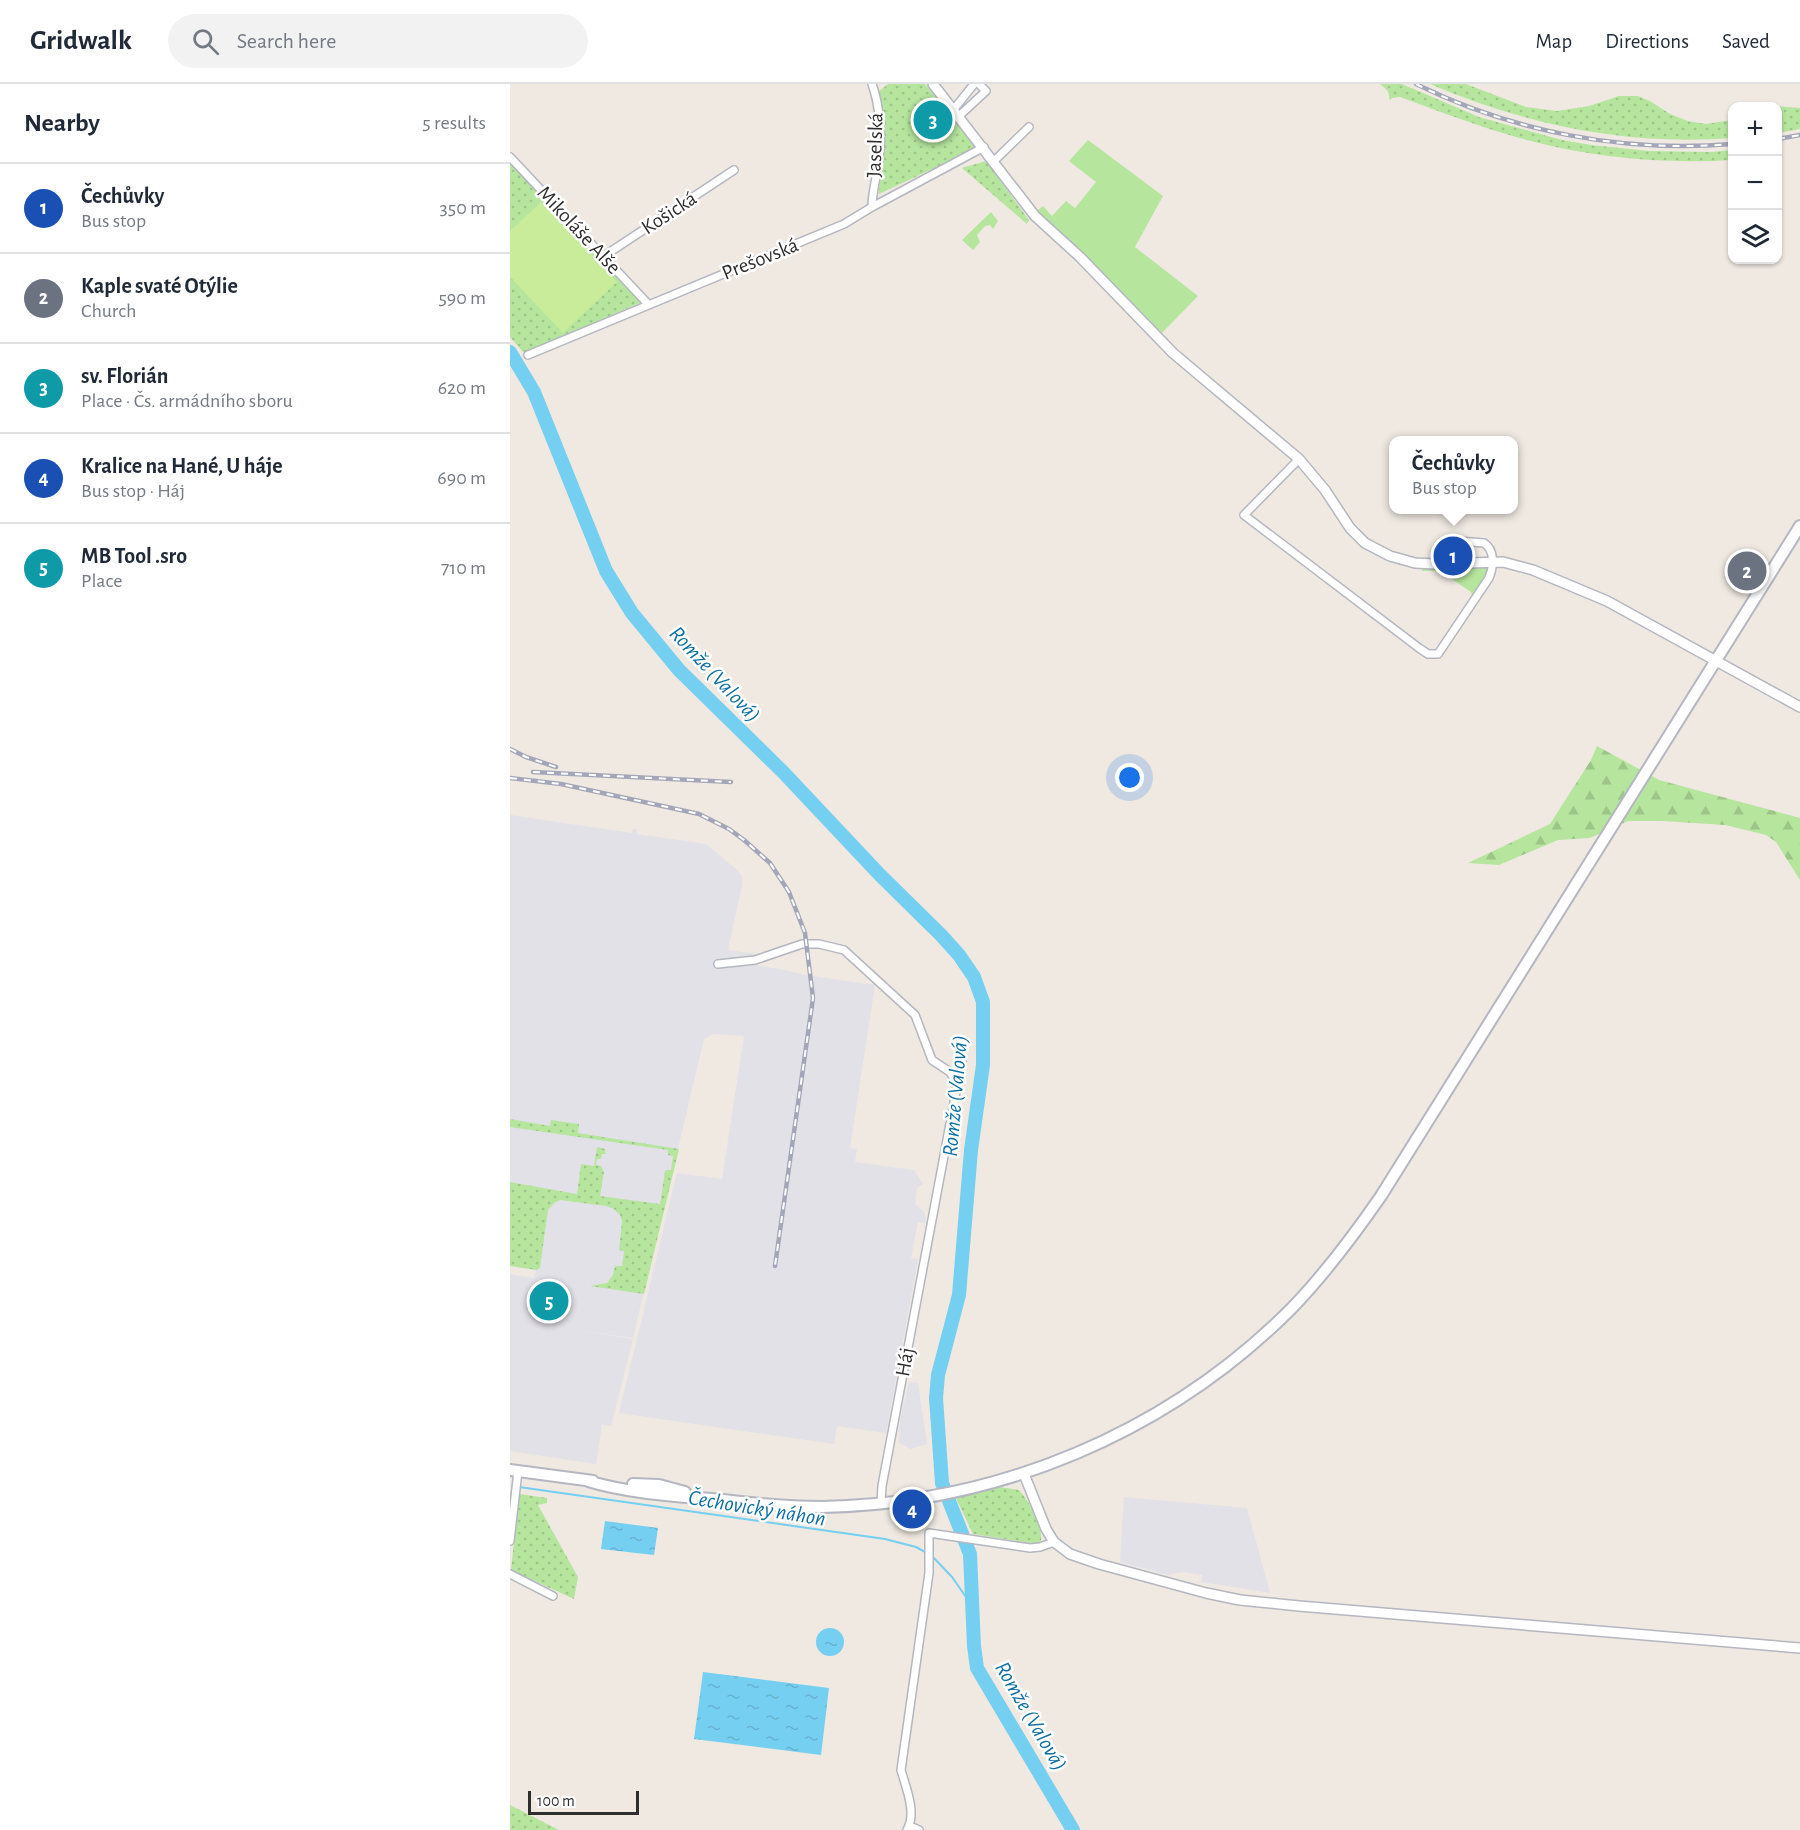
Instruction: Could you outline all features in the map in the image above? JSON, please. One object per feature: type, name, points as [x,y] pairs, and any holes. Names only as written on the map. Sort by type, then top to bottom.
[{"type":"main road","points":[[514,1470],[657,1493],[807,1507],[881,1503],[932,1497],[1024,1474],[1109,1439],[1193,1390],[1251,1346],[1292,1308],[1319,1279],[1381,1196],[1800,526]]},
{"type":"street","name":"Jaselská","points":[[872,84],[876,95],[880,138],[872,207]]},
{"type":"street","points":[[933,84],[957,112],[1035,216],[1080,257],[1182,360],[1299,459],[1325,490],[1350,528],[1365,543],[1402,560],[1435,564],[1492,562],[1516,564],[1564,581],[1607,601],[1800,707]]},
{"type":"street","points":[[957,112],[974,84]]},
{"type":"street","points":[[957,112],[986,91],[979,84]]},
{"type":"street","points":[[994,161],[1029,127]]},
{"type":"street","name":"Prešovská","points":[[528,355],[844,225],[872,207],[984,147]]},
{"type":"street","name":"Mikoláše Alše","points":[[510,157],[648,304]]},
{"type":"street","name":"Košická","points":[[604,256],[734,170]]},
{"type":"street","points":[[1299,459],[1244,515],[1428,654],[1438,654],[1489,578],[1492,562],[1491,549],[1486,544],[1461,541],[1452,545],[1435,564]]},
{"type":"street","points":[[718,964],[755,960],[802,944],[844,950],[915,1015],[932,1060],[950,1072],[957,1087]]},
{"type":"street","name":"Háj","points":[[881,1503],[882,1485],[962,1060]]},
{"type":"street","points":[[510,1541],[516,1483],[514,1470]]},
{"type":"street","points":[[1024,1474],[1044,1524],[1054,1542],[1067,1552],[1080,1558],[1182,1587],[1240,1600],[1800,1648]]},
{"type":"street","points":[[919,1830],[908,1828],[911,1800],[901,1770],[929,1574],[929,1533],[1034,1548],[1054,1542]]},
{"type":"street","points":[[510,1575],[553,1596]]},
{"type":"shaded area","points":[[510,815],[632,833],[633,829],[637,829],[637,834],[706,844],[742,877],[728,950],[756,954],[755,965],[875,985],[850,1148],[857,1149],[855,1162],[914,1170],[923,1184],[917,1188],[915,1204],[924,1212],[926,1218],[925,1223],[918,1222],[911,1258],[918,1259],[886,1433],[837,1426],[834,1444],[619,1413],[677,1173],[722,1179],[744,1036],[714,1034],[704,1039],[633,1338],[575,1330],[633,1339],[611,1426],[602,1425],[596,1464],[510,1451],[510,1274],[534,1278],[536,1270],[510,1266]]},
{"type":"shaded area","points":[[909,1382],[918,1383],[927,1444],[911,1449],[899,1443],[900,1421]]},
{"type":"shaded area","points":[[1124,1497],[1247,1508],[1270,1593],[1201,1582],[1202,1575],[1182,1572],[1168,1575],[1120,1562]]},
{"type":"green space","points":[[888,84],[925,84],[977,148],[879,194],[882,138],[878,92]]},
{"type":"green space","points":[[1380,84],[1402,84],[1479,117],[1562,140],[1649,151],[1728,150],[1728,160],[1680,161],[1629,158],[1552,146],[1495,131],[1400,97],[1390,100],[1388,91]]},
{"type":"green space","points":[[1430,84],[1466,84],[1526,107],[1557,111],[1589,106],[1619,96],[1638,96],[1688,121],[1706,124],[1728,121],[1728,138],[1654,139],[1616,135],[1540,121]]},
{"type":"green space","points":[[1782,106],[1800,108],[1800,129],[1782,132]]},
{"type":"green space","points":[[1088,140],[1163,196],[1135,247],[1198,296],[1162,333],[1079,249],[1037,211],[1043,206],[1052,216],[1066,201],[1075,208],[1096,182],[1069,161]]},
{"type":"green space","points":[[986,161],[1029,220],[1027,224],[962,168]]},
{"type":"green space","points":[[510,162],[642,302],[524,353],[510,337]]},
{"type":"green space","points":[[542,201],[617,282],[563,333],[510,277],[510,231]]},
{"type":"green space","points":[[991,212],[998,221],[993,229],[990,225],[985,226],[977,235],[980,242],[973,250],[962,240]]},
{"type":"green space","points":[[1422,566],[1488,567],[1489,570],[1473,599],[1471,592],[1440,571],[1422,571]]},
{"type":"green space","points":[[1597,746],[1659,780],[1800,818],[1800,880],[1776,842],[1766,835],[1725,825],[1662,821],[1628,821],[1590,838],[1558,840],[1499,865],[1468,863],[1550,824],[1591,760]]},
{"type":"green space","points":[[510,1119],[550,1126],[551,1120],[579,1124],[578,1133],[679,1149],[644,1294],[590,1286],[607,1283],[613,1275],[615,1266],[622,1266],[624,1251],[619,1250],[622,1221],[614,1209],[606,1206],[560,1200],[554,1203],[548,1210],[540,1268],[537,1270],[510,1266],[510,1182],[577,1194],[581,1164],[594,1166],[597,1147],[605,1149],[606,1154],[602,1154],[601,1159],[597,1159],[596,1165],[601,1166],[604,1172],[600,1196],[660,1204],[665,1171],[671,1170],[673,1156],[668,1155],[668,1150],[510,1127]]},
{"type":"green space","points":[[999,1487],[1019,1490],[1027,1500],[1040,1529],[1041,1541],[1037,1544],[973,1534],[956,1498]]},
{"type":"green space","points":[[519,1494],[547,1498],[547,1503],[538,1505],[578,1577],[574,1599],[511,1570]]},
{"type":"green space","points":[[510,1805],[559,1830],[510,1830]]},
{"type":"water","points":[[605,1521],[658,1528],[654,1555],[601,1549]]},
{"type":"water","points":[[830,1628],[840,1632],[844,1642],[840,1652],[830,1656],[820,1652],[816,1642],[820,1632]]},
{"type":"water","points":[[703,1672],[829,1688],[821,1755],[694,1739]]},
{"type":"waterway","name":"Romže (Valová)","points":[[510,352],[534,392],[606,571],[632,613],[679,670],[783,772],[880,875],[941,935],[974,977],[983,1002],[983,1065],[971,1150],[959,1295],[938,1375],[936,1398],[942,1483],[970,1554],[977,1668],[1073,1830]]},
{"type":"waterway","name":"Čechovický náhon","points":[[519,1487],[885,1539],[916,1547],[927,1553]]},
{"type":"waterway","name":"Čechovický náhon","points":[[932,1556],[952,1577],[973,1607]]},
{"type":"railway","points":[[1416,84],[1491,115],[1570,135],[1610,142],[1651,145],[1728,144]]},
{"type":"railway","points":[[1782,138],[1800,135]]},
{"type":"railway","points":[[510,749],[556,767]]},
{"type":"railway","points":[[533,772],[731,782]]},
{"type":"railway","points":[[510,778],[561,784],[699,814],[729,829],[744,840],[770,863],[789,892],[805,933],[813,998],[775,1266]]},
{"type":"place","name":"sv. Florián","points":[[933,120]]},
{"type":"place","name":"Čechůvky","points":[[1453,556]]},
{"type":"place","name":"Kaple svaté Otýlie","points":[[1747,571]]},
{"type":"place","name":"MB Tool .sro","points":[[549,1301]]},
{"type":"place","name":"Kralice na Hané, U háje","points":[[912,1509]]}]
